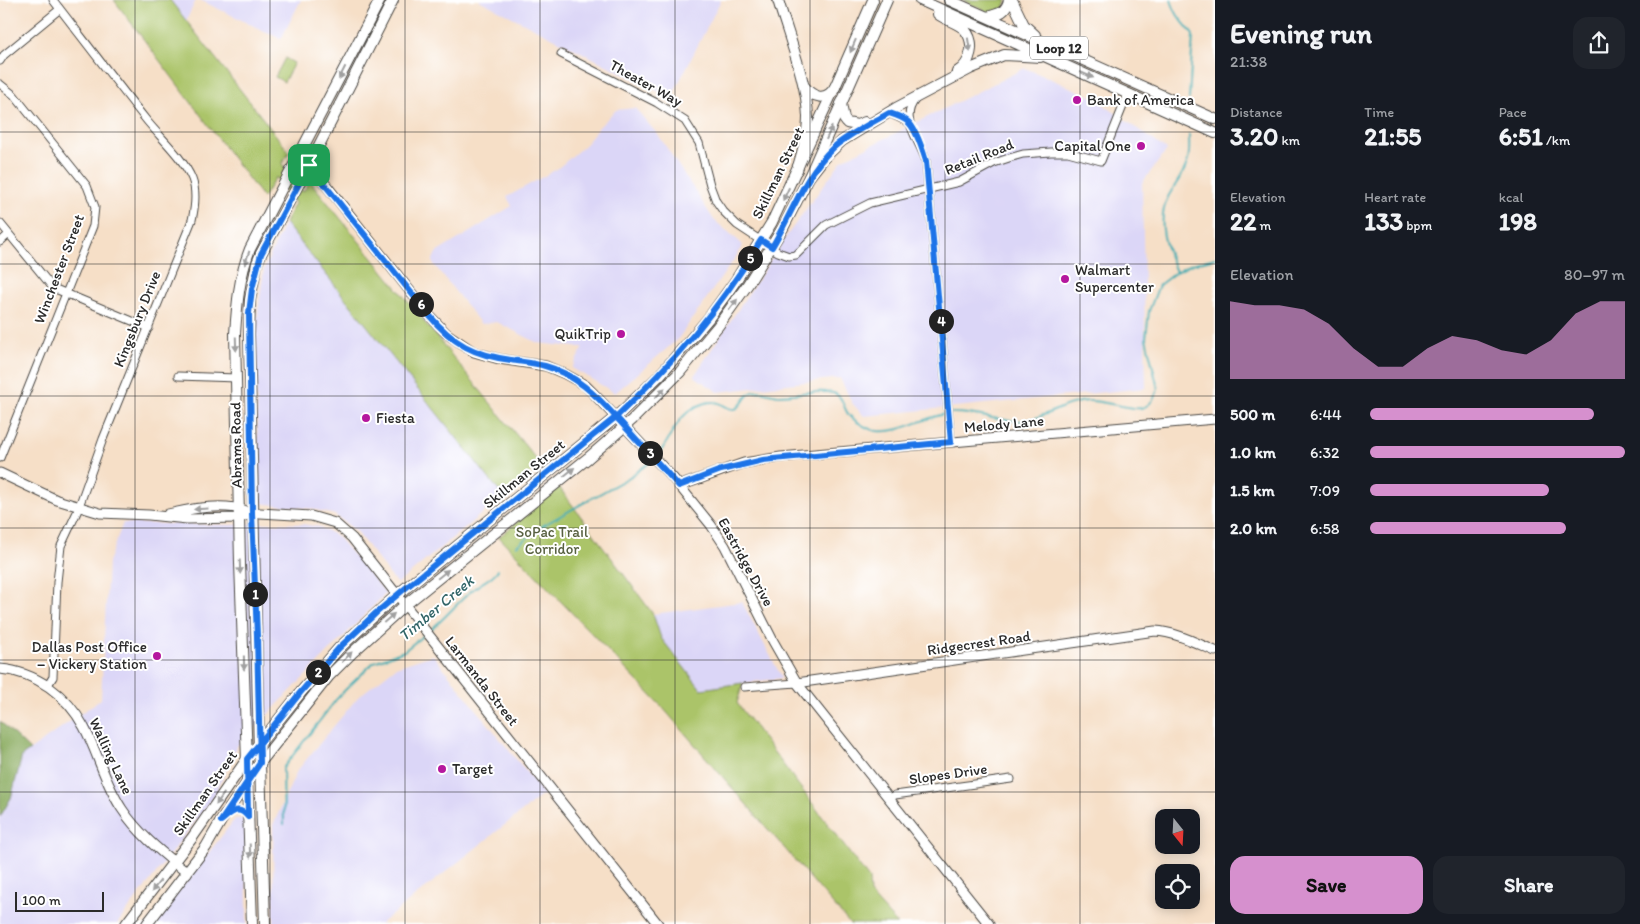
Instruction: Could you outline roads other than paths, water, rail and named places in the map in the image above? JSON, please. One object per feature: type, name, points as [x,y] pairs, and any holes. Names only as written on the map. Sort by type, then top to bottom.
[{"type":"main road","name":"Abrams Road","points":[[252,924],[244,636],[240,562],[235,334],[239,289],[250,249],[380,0]]},
{"type":"main road","name":"Abrams Road","points":[[265,924],[252,513],[249,313],[252,289],[261,254],[304,176],[393,0]]},
{"type":"main road","points":[[778,0],[802,83],[807,108],[808,126],[797,170]]},
{"type":"main road","name":"Loop 12","points":[[949,0],[1212,117]]},
{"type":"main road","points":[[987,17],[1002,12],[1011,0]]},
{"type":"main road","points":[[1011,0],[1024,25],[1039,39]]},
{"type":"main road","name":"Skillman Street","points":[[126,924],[174,862],[259,743],[339,648],[398,595],[616,417],[660,375],[708,319],[736,280],[781,205],[873,1]]},
{"type":"main road","points":[[841,104],[845,122],[857,125],[961,70],[970,56],[971,48],[965,30],[940,16],[922,1]]},
{"type":"main road","name":"Loop 12","points":[[922,1],[1215,133]]},
{"type":"main road","name":"Skillman Street","points":[[147,924],[206,847],[260,763],[329,676],[405,605],[625,426],[680,372],[718,326],[772,247],[809,177],[885,3]]},
{"type":"main road","points":[[365,29],[376,35]]},
{"type":"main road","points":[[809,177],[824,158],[842,141],[970,69],[1004,55],[1046,57]]},
{"type":"main road","points":[[802,83],[809,92],[818,97],[828,95],[835,87]]},
{"type":"main road","points":[[1128,94],[1131,89],[1137,89],[1158,98],[1166,97]]},
{"type":"main road","points":[[708,319],[718,326]]},
{"type":"main road","points":[[236,378],[250,378]]},
{"type":"main road","points":[[244,636],[257,636]]},
{"type":"main road","points":[[221,821],[239,810],[244,811],[248,817]]},
{"type":"street","name":"Kingsbury Drive","points":[[48,685],[53,676],[59,558],[64,538],[79,508],[103,439],[192,220],[195,207],[195,192],[192,179],[186,168],[53,0]]},
{"type":"street","points":[[0,61],[4,55],[60,9]]},
{"type":"street","name":"Theater Way","points":[[561,54],[657,103],[685,121],[699,143],[716,201],[723,211],[738,225],[784,255],[796,255]]},
{"type":"street","name":"Winchester Street","points":[[0,84],[14,95],[87,186],[93,200],[95,215],[93,226],[0,458]]},
{"type":"street","name":"Retail Road","points":[[796,255],[817,233],[840,217],[870,203],[959,182],[994,164],[1024,154],[1068,152],[1101,161],[1128,94]]},
{"type":"street","points":[[916,98],[909,110],[908,122],[923,150],[926,161],[951,442]]},
{"type":"street","points":[[889,113],[908,122]]},
{"type":"street","name":"Eastridge Drive","points":[[300,156],[429,315],[446,333],[466,348],[483,355],[546,366],[585,385],[673,478],[705,517],[725,546],[772,641],[797,683],[989,924]]},
{"type":"street","points":[[0,223],[52,288],[65,295],[149,328]]},
{"type":"street","points":[[0,242],[9,234]]},
{"type":"street","points":[[178,376],[236,378]]},
{"type":"street","name":"Melody Lane","points":[[679,486],[721,470],[763,460],[1215,419]]},
{"type":"street","name":"Larmanda Street","points":[[0,473],[57,500],[100,513],[163,516],[185,510],[228,507],[240,514],[311,516],[335,523],[352,538],[398,595],[658,924]]},
{"type":"street","name":"Ridgecrest Road","points":[[744,687],[797,683],[1155,631],[1174,634],[1215,651]]},
{"type":"street","name":"Walling Lane","points":[[0,669],[15,671],[48,685],[70,706],[80,720],[108,784],[123,810],[147,839],[187,873]]},
{"type":"street","name":"Slopes Drive","points":[[889,798],[895,795],[1011,778]]},
{"type":"waterway","points":[[1171,0],[1178,15],[1193,35],[1189,99]]},
{"type":"waterway","points":[[1176,272],[1166,245],[1163,216],[1164,206],[1168,197],[1187,164],[1189,135]]},
{"type":"waterway","name":"Timber Creek","points":[[951,413],[1019,421],[1037,418],[1079,402],[1101,402],[1136,408],[1147,405],[1154,398],[1158,389],[1146,338],[1149,311],[1159,285],[1176,272],[1192,264],[1215,258]]},
{"type":"waterway","name":"Timber Creek","points":[[656,457],[679,422],[692,409],[704,403],[713,402],[735,409],[754,392],[761,391],[780,395],[814,392],[833,393],[840,397],[847,413],[859,423],[877,431],[895,430],[946,414]]},
{"type":"waterway","name":"Timber Creek","points":[[516,546],[544,525],[628,478],[653,460]]},
{"type":"waterway","name":"Timber Creek","points":[[429,631],[470,592],[498,570]]},
{"type":"waterway","name":"Timber Creek","points":[[284,824],[283,768],[339,696],[374,662],[404,651],[425,634]]},
{"type":"place","name":"Bank of America","points":[[1077,100]]},
{"type":"place","name":"Capital One","points":[[1141,146]]},
{"type":"place","name":"Walmart Supercenter","points":[[1065,279]]},
{"type":"place","name":"QuikTrip","points":[[621,334]]},
{"type":"place","name":"Fiesta","points":[[366,418]]},
{"type":"place","name":"Dallas Post Office – Vickery Station","points":[[157,656]]},
{"type":"place","name":"Target","points":[[442,769]]},
{"type":"park label","name":"SoPac Trail Corridor","points":[[552,540]]}]
